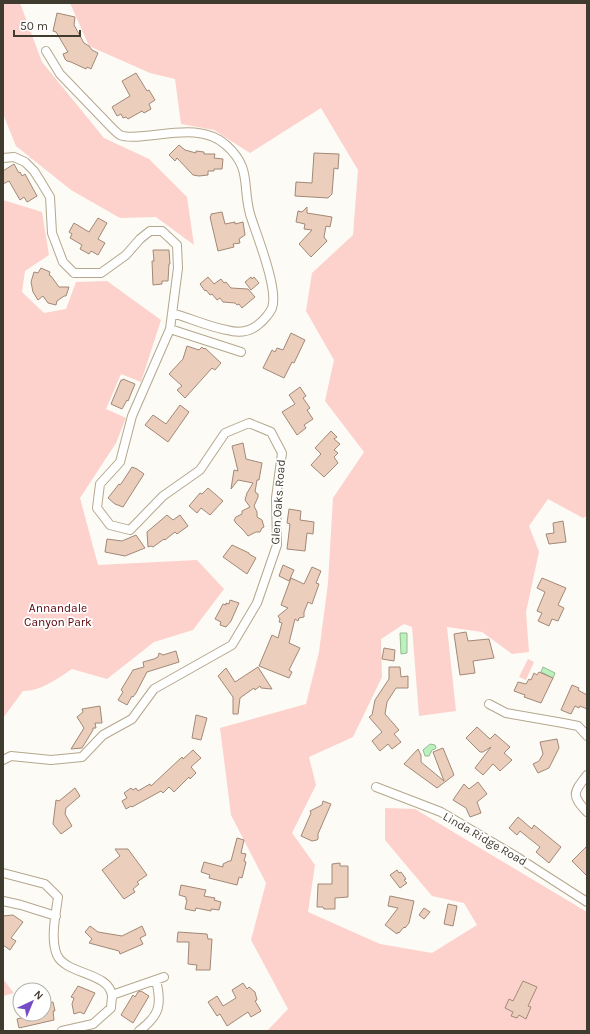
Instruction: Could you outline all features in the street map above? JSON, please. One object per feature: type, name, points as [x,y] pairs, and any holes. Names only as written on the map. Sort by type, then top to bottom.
[{"type":"street","points":[[46,51],[60,74],[112,130],[120,135],[134,137],[204,133],[224,143],[240,160],[245,173],[246,198],[250,214],[268,266],[273,299],[272,308],[261,323],[255,328],[247,331],[227,331],[172,313]]},
{"type":"street","name":"Glen Oaks Road","points":[[3,158],[14,157],[25,162],[34,171],[41,182],[50,197],[52,233],[63,262],[74,273],[101,273],[126,255],[140,239],[150,231],[162,231],[177,245],[178,268],[170,328],[132,416],[120,462],[100,484],[97,508],[110,525],[130,530],[163,496],[200,470],[226,433],[249,424],[271,432],[282,453],[276,498],[277,545],[257,603],[232,645],[154,689],[132,719],[103,734],[82,757],[51,760],[11,756],[3,760]]},
{"type":"street","points":[[170,328],[241,352]]},
{"type":"street","points":[[489,704],[506,713],[578,726],[587,736]]},
{"type":"street","points":[[587,775],[576,789],[578,802],[587,812]]},
{"type":"street","name":"Linda Ridge Road","points":[[376,787],[441,812],[517,857],[587,902]]},
{"type":"street","points":[[3,873],[46,884],[58,896],[54,944],[58,956],[69,966],[107,984],[112,995],[111,1008],[93,1024],[62,1031]]},
{"type":"street","points":[[3,901],[56,916]]},
{"type":"street","points":[[112,995],[164,977]]},
{"type":"street","points":[[139,1031],[150,1023],[155,1017],[158,1009],[159,995],[156,980]]},
{"type":"green space","points":[[3,3],[20,3],[42,62],[104,138],[149,159],[187,197],[194,245],[156,217],[120,218],[71,190],[16,146],[3,114]]},
{"type":"green space","points":[[70,3],[587,3],[587,516],[583,518],[548,499],[529,526],[539,552],[526,612],[529,652],[512,654],[482,632],[447,627],[456,711],[419,716],[412,627],[404,624],[381,639],[382,677],[353,737],[309,757],[316,785],[292,833],[315,865],[308,912],[380,944],[432,953],[477,925],[464,903],[432,896],[385,840],[385,808],[415,809],[587,912],[587,1031],[267,1031],[288,1009],[251,940],[266,883],[231,815],[220,728],[306,704],[319,652],[328,583],[333,498],[364,452],[325,401],[334,360],[306,311],[312,273],[353,235],[358,170],[321,108],[250,153],[214,130],[181,124],[175,79],[150,73],[89,46]]},
{"type":"green space","name":"Annandale Canyon Park","points":[[3,200],[42,212],[49,255],[25,271],[22,292],[44,313],[66,309],[76,282],[107,281],[161,320],[141,382],[121,374],[106,409],[126,418],[116,443],[80,498],[98,565],[197,560],[224,589],[193,630],[154,642],[107,679],[72,669],[42,687],[23,691],[3,718]]},
{"type":"green space","points":[[528,659],[534,662],[526,680],[519,677]]},
{"type":"green space","points":[[3,979],[12,990],[12,994],[3,996]]},
{"type":"shaded area","points":[[400,633],[407,633],[407,653],[401,654]]},
{"type":"shaded area","points":[[543,667],[555,673],[553,678],[541,672]]},
{"type":"shaded area","points":[[430,744],[435,745],[436,748],[432,750],[429,756],[425,756],[423,750]]},
{"type":"building","points":[[57,13],[75,17],[74,25],[84,43],[98,53],[91,69],[87,67],[86,69],[65,59],[63,54],[68,52],[56,32],[53,31]]},
{"type":"building","points":[[136,73],[147,91],[149,90],[155,100],[149,104],[151,109],[144,113],[142,111],[128,119],[126,117],[123,118],[121,114],[117,116],[112,107],[130,96],[122,81]]},
{"type":"building","points":[[179,145],[185,150],[196,153],[196,151],[204,152],[204,154],[215,154],[214,158],[223,159],[222,169],[208,171],[208,175],[193,175],[177,158],[175,161],[169,155]]},
{"type":"building","points":[[314,153],[339,154],[338,169],[334,168],[332,194],[328,198],[295,196],[296,182],[312,183]]},
{"type":"building","points":[[14,164],[22,176],[25,174],[37,196],[27,202],[24,197],[20,200],[9,181],[3,184],[3,171]]},
{"type":"building","points":[[307,207],[307,213],[332,217],[330,227],[326,226],[324,237],[327,241],[311,257],[299,244],[312,230],[304,229],[305,224],[296,222],[298,211],[302,212]]},
{"type":"building","points":[[222,212],[225,224],[243,222],[245,235],[239,239],[240,243],[233,244],[234,247],[218,251],[210,217],[211,214]]},
{"type":"building","points":[[98,218],[107,223],[98,239],[105,243],[98,255],[91,251],[89,254],[80,249],[82,245],[70,238],[72,234],[69,232],[74,223],[89,232]]},
{"type":"building","points":[[153,250],[169,250],[170,264],[168,281],[162,281],[162,284],[153,285]]},
{"type":"building","points":[[41,268],[50,272],[49,275],[59,287],[69,287],[66,296],[57,301],[56,305],[48,303],[43,296],[38,300],[33,292],[31,282],[34,272],[38,273]]},
{"type":"building","points":[[208,277],[214,284],[221,279],[231,288],[248,289],[255,297],[242,308],[239,304],[237,305],[235,303],[223,302],[220,298],[217,300],[212,294],[210,295],[206,290],[205,291],[200,284]]},
{"type":"building","points":[[251,277],[252,279],[254,277],[259,283],[251,290],[245,282]]},
{"type":"building","points":[[291,333],[305,340],[294,363],[292,362],[284,378],[263,368],[272,350],[275,352],[277,348],[283,350]]},
{"type":"building","points":[[187,346],[199,350],[202,347],[204,349],[205,348],[221,363],[215,370],[212,368],[185,398],[177,390],[182,386],[169,374],[183,359]]},
{"type":"building","points":[[123,379],[135,384],[128,401],[127,400],[122,409],[111,404],[121,380]]},
{"type":"building","points":[[300,387],[306,396],[303,398],[310,408],[307,410],[313,419],[304,425],[306,428],[297,435],[282,412],[295,404],[289,395]]},
{"type":"building","points":[[180,405],[189,412],[168,442],[145,425],[153,415],[166,424]]},
{"type":"building","points":[[331,431],[337,437],[334,439],[340,444],[334,450],[338,453],[334,457],[338,463],[324,477],[311,465],[321,454],[315,448]]},
{"type":"building","points":[[243,443],[246,459],[262,463],[255,492],[258,494],[258,497],[254,506],[257,512],[257,517],[262,520],[264,527],[260,532],[256,532],[248,536],[234,520],[242,514],[242,511],[250,507],[245,500],[253,483],[238,480],[231,489],[234,470],[238,471],[232,446]]},
{"type":"building","points":[[132,467],[144,474],[123,507],[115,504],[108,498],[119,484],[120,485]]},
{"type":"building","points":[[208,488],[223,501],[210,515],[201,508],[197,513],[189,506],[200,493],[202,494]]},
{"type":"building","points":[[289,509],[301,511],[300,520],[314,522],[313,534],[307,533],[305,551],[287,549],[290,524],[287,523]]},
{"type":"building","points":[[167,515],[173,520],[180,515],[188,526],[177,534],[175,532],[153,547],[148,547],[147,532]]},
{"type":"building","points":[[563,521],[566,542],[549,544],[546,534],[554,533],[553,523]]},
{"type":"building","points":[[136,535],[145,548],[125,556],[105,552],[107,539],[122,541]]},
{"type":"building","points":[[232,545],[256,558],[247,574],[223,557]]},
{"type":"building","points":[[283,565],[294,570],[289,581],[279,576]]},
{"type":"building","points":[[312,567],[321,571],[316,583],[319,584],[312,604],[308,602],[304,612],[304,617],[299,618],[298,621],[295,619],[289,643],[300,648],[289,670],[292,672],[289,678],[259,666],[272,635],[278,638],[282,623],[279,622],[280,619],[278,616],[288,608],[281,605],[291,578],[304,584]]},
{"type":"building","points":[[542,578],[566,588],[558,605],[564,608],[558,621],[552,619],[549,626],[538,621],[542,613],[537,611],[545,592],[537,588]]},
{"type":"building","points":[[230,600],[239,603],[231,621],[226,627],[220,625],[221,622],[215,619],[223,604],[229,604]]},
{"type":"building","points":[[466,632],[468,641],[489,639],[494,658],[473,661],[475,673],[460,675],[454,634]]},
{"type":"building","points":[[384,648],[395,650],[394,661],[382,659]]},
{"type":"building","points":[[176,651],[179,662],[147,672],[136,693],[133,697],[132,696],[127,705],[118,700],[123,692],[121,690],[133,670],[144,667],[143,662],[158,657],[159,653],[163,655]]},
{"type":"building","points":[[258,667],[272,689],[261,688],[260,686],[255,690],[254,688],[240,698],[238,714],[233,714],[233,697],[218,676],[226,668],[235,682]]},
{"type":"building","points":[[389,667],[400,667],[401,677],[408,676],[408,688],[396,688],[387,702],[385,714],[399,730],[394,734],[401,742],[392,749],[388,744],[380,751],[372,741],[382,732],[369,717],[372,715],[375,700],[389,679]]},
{"type":"building","points":[[539,672],[553,678],[541,703],[524,697],[525,695],[514,691],[518,682],[526,684],[529,679],[531,680],[534,673],[537,675]]},
{"type":"building","points":[[572,685],[579,688],[578,690],[587,695],[587,709],[580,706],[579,708],[575,706],[571,714],[561,710]]},
{"type":"building","points":[[100,706],[102,723],[95,723],[96,728],[93,728],[82,748],[71,749],[84,728],[77,717],[83,712],[82,709]]},
{"type":"building","points":[[196,715],[207,718],[201,740],[192,738]]},
{"type":"building","points":[[477,727],[490,739],[495,734],[510,747],[504,753],[512,760],[500,771],[493,764],[483,775],[475,768],[491,747],[483,752],[480,752],[466,738]]},
{"type":"building","points":[[557,739],[559,748],[549,768],[538,773],[533,764],[539,761],[543,754],[540,742]]},
{"type":"building","points":[[443,748],[454,775],[437,788],[404,764],[418,749],[421,755],[421,762],[444,781],[433,752]]},
{"type":"building","points":[[193,750],[201,758],[191,767],[196,773],[190,779],[189,777],[174,792],[169,787],[163,793],[161,791],[126,809],[122,801],[127,798],[124,793],[131,788],[133,790],[136,788],[138,791],[150,784],[151,786],[182,757],[183,759]]},
{"type":"building","points":[[478,782],[487,794],[477,802],[481,813],[470,817],[466,808],[453,800],[464,784],[469,789]]},
{"type":"building","points":[[75,788],[80,796],[66,808],[65,814],[72,826],[61,834],[53,824],[56,800],[59,801]]},
{"type":"building","points":[[323,801],[331,804],[318,834],[318,839],[312,841],[301,836],[311,813],[310,811],[322,805]]},
{"type":"building","points":[[518,817],[532,829],[534,825],[561,847],[549,863],[536,852],[540,847],[520,831],[517,835],[509,828]]},
{"type":"building","points":[[237,838],[244,840],[241,853],[246,854],[244,861],[246,862],[242,878],[239,877],[237,885],[209,878],[210,875],[201,872],[204,862],[223,867],[223,864],[231,861]]},
{"type":"building","points":[[587,846],[587,876],[572,861]]},
{"type":"building","points":[[115,849],[128,849],[147,875],[137,882],[139,884],[133,889],[135,892],[124,899],[102,870],[120,856]]},
{"type":"building","points":[[340,863],[340,866],[348,866],[348,897],[335,898],[335,909],[324,909],[323,907],[317,907],[318,884],[332,884],[332,864]]},
{"type":"building","points":[[397,870],[399,873],[401,872],[407,883],[400,888],[390,875]]},
{"type":"building","points":[[181,885],[206,890],[204,896],[215,898],[214,900],[221,902],[219,910],[211,909],[211,911],[196,908],[195,911],[185,909],[187,900],[186,897],[179,895]]},
{"type":"building","points":[[390,896],[414,901],[409,923],[397,934],[385,925],[398,908],[388,906]]},
{"type":"building","points":[[448,904],[457,906],[453,926],[444,924]]},
{"type":"building","points":[[424,908],[430,912],[424,919],[419,915]]},
{"type":"building","points":[[13,915],[23,922],[11,938],[16,941],[10,950],[3,945],[3,916]]},
{"type":"building","points":[[90,926],[98,932],[122,936],[142,926],[146,935],[140,938],[143,944],[120,954],[119,951],[89,943],[92,939],[85,932]]},
{"type":"building","points":[[178,932],[207,934],[208,939],[212,939],[210,970],[196,970],[197,965],[188,964],[189,942],[177,942]]},
{"type":"building","points":[[523,981],[537,987],[528,1006],[531,1007],[526,1019],[519,1015],[517,1018],[511,1016],[513,1012],[505,1008],[509,999],[513,1001]]},
{"type":"building","points":[[243,983],[247,989],[249,987],[255,992],[257,1000],[255,1001],[261,1011],[251,1017],[248,1012],[227,1026],[220,1014],[217,1016],[208,1002],[217,996],[223,1006],[236,998],[232,990]]},
{"type":"building","points":[[78,986],[95,993],[84,1014],[80,1012],[74,1014],[72,1004],[74,998],[71,997]]},
{"type":"building","points":[[141,991],[149,996],[133,1023],[121,1015],[133,995],[135,997],[138,992]]},
{"type":"building","points":[[52,1002],[55,1011],[53,1011],[54,1020],[52,1020]]},
{"type":"building","points":[[18,1022],[45,1022],[19,1028]]}]
